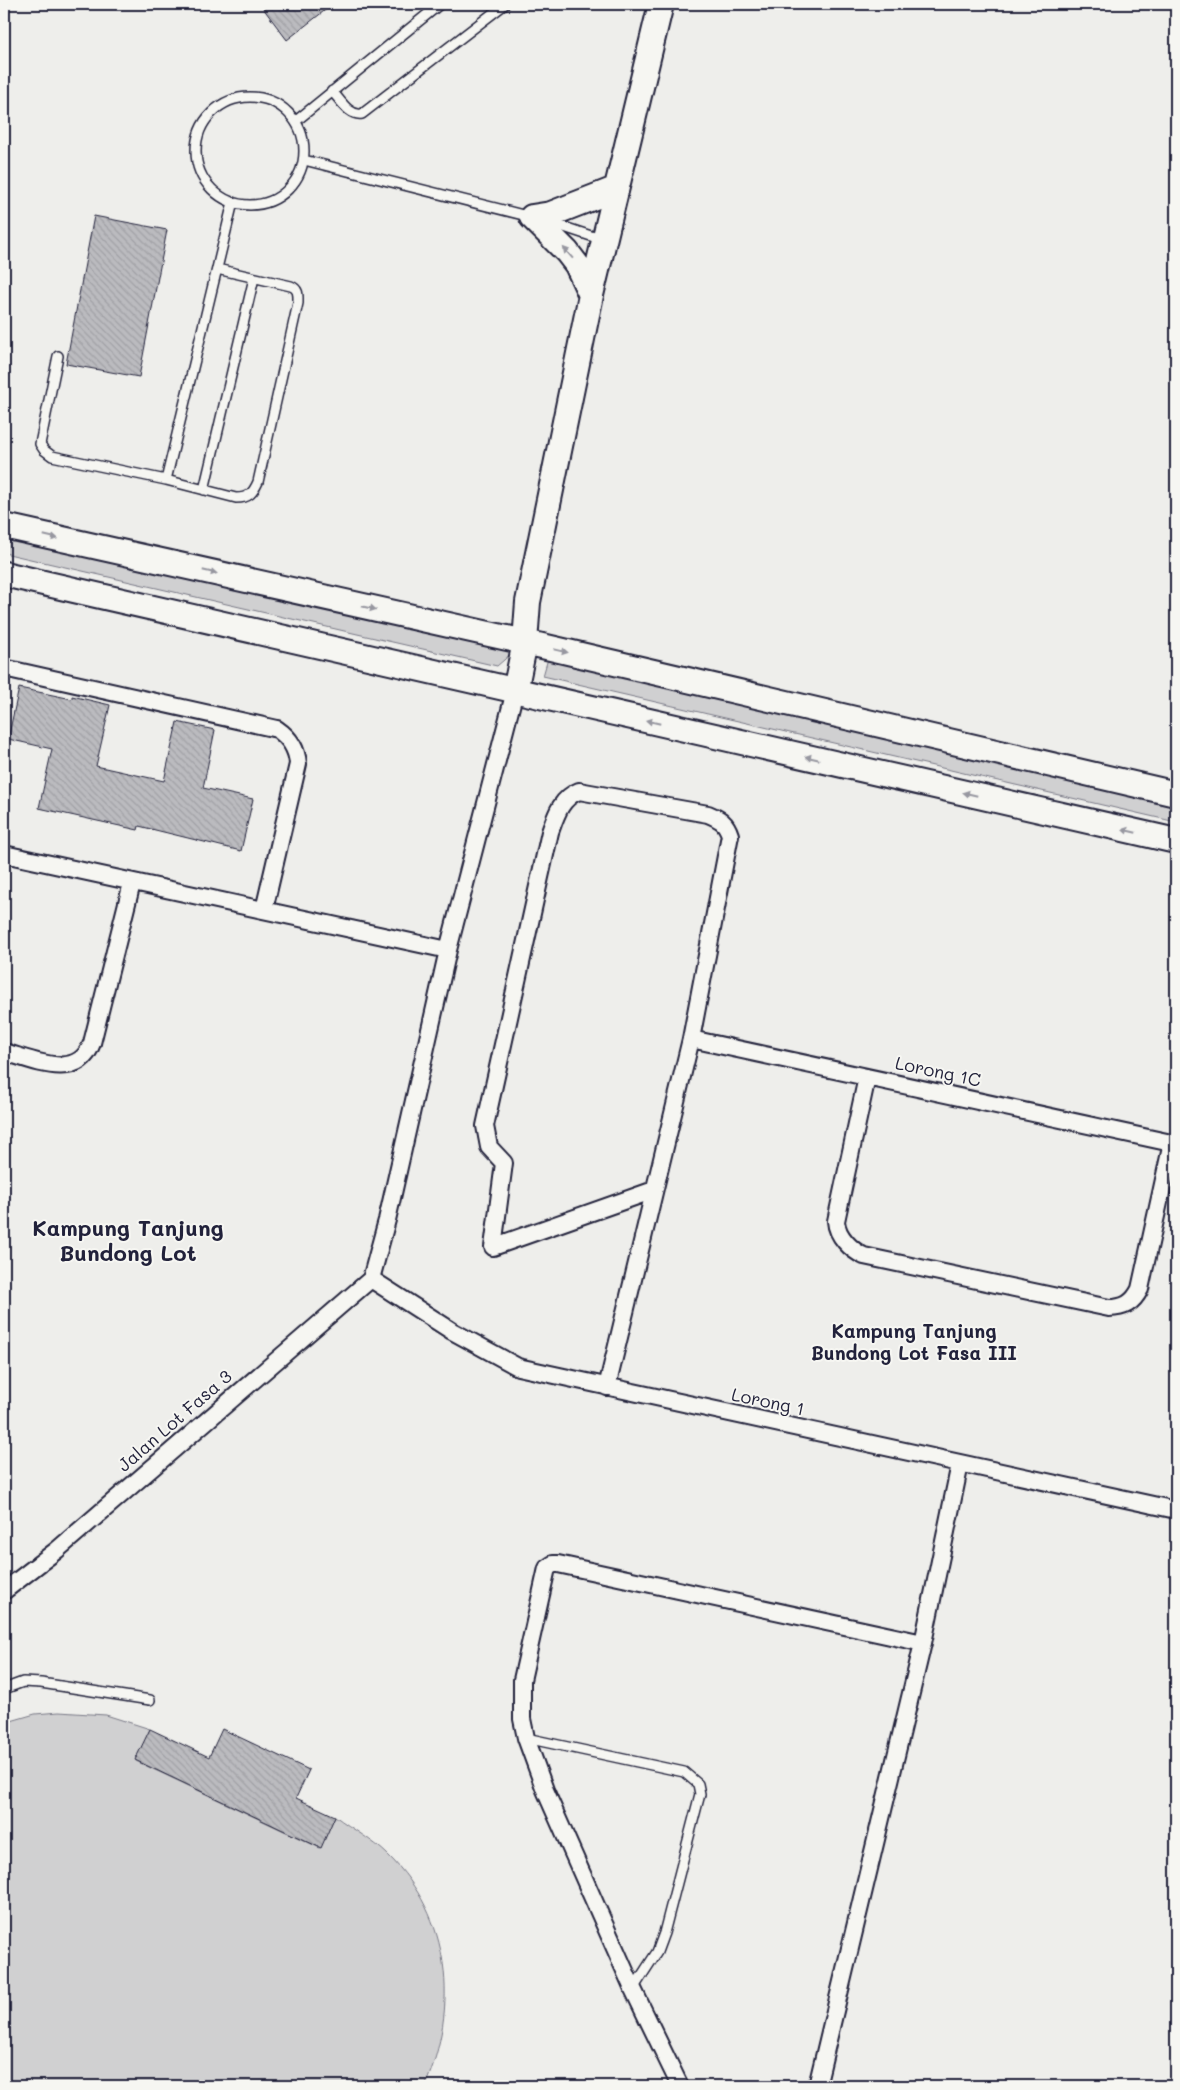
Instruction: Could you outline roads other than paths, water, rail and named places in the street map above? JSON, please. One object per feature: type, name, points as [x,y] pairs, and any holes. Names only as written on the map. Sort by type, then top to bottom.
[{"type":"main road","points":[[515,691],[525,642],[528,602],[591,295],[661,4]]},
{"type":"main road","points":[[532,217],[551,214],[615,189]]},
{"type":"main road","points":[[532,217],[567,252],[577,265],[591,295]]},
{"type":"main road","points":[[4,526],[525,642],[1176,794]]},
{"type":"main road","points":[[4,574],[1176,842]]},
{"type":"street","points":[[4,668],[277,729],[283,733],[294,746],[298,764],[264,910]]},
{"type":"street","points":[[371,1279],[387,1220],[448,950],[515,691]]},
{"type":"street","points":[[607,1387],[691,1039],[730,844],[730,835],[727,826],[721,820],[708,814],[579,791],[570,794],[559,809],[550,832],[485,1126],[489,1147],[504,1163],[493,1247],[654,1190]]},
{"type":"street","points":[[4,854],[448,950]]},
{"type":"street","points":[[4,1052],[58,1066],[81,1062],[88,1054],[132,882]]},
{"type":"street","name":"Lorong 1C","points":[[691,1039],[1174,1144]]},
{"type":"street","points":[[867,1077],[836,1221],[840,1234],[845,1241],[859,1254],[874,1258],[1109,1308],[1124,1307],[1130,1303],[1140,1289],[1174,1144]]},
{"type":"street","name":"Lorong 1","points":[[371,1279],[452,1332],[518,1367],[1176,1510]]},
{"type":"street","name":"Jalan Lot Fasa 3","points":[[4,1591],[57,1550],[371,1279]]},
{"type":"street","points":[[817,2086],[922,1643],[960,1464]]},
{"type":"street","points":[[680,2086],[633,1989],[546,1790],[526,1738],[522,1719],[522,1680],[546,1571],[553,1564],[922,1643]]},
{"type":"lane","points":[[296,121],[440,4]]},
{"type":"lane","points":[[332,91],[350,111],[362,114],[505,4]]},
{"type":"lane","points":[[248,96],[263,97],[276,102],[288,111],[296,121],[303,136],[304,160],[300,174],[290,188],[276,199],[259,204],[242,205],[215,193],[206,182],[199,169],[196,154],[197,140],[202,126],[210,114],[221,105],[234,98],[248,96]]},
{"type":"lane","points":[[304,160],[532,217],[604,240]]},
{"type":"lane","points":[[166,480],[233,202]]},
{"type":"lane","points":[[58,356],[40,444],[44,450],[52,456],[166,480],[236,498],[246,498],[253,493],[258,482],[298,303],[298,293],[295,288],[290,286],[217,269]]},
{"type":"lane","points":[[204,490],[254,278]]},
{"type":"lane","points":[[4,1689],[23,1682],[41,1683],[150,1700]]},
{"type":"lane","points":[[526,1738],[684,1772],[694,1778],[700,1788],[664,1933],[657,1952],[633,1989]]},
{"type":"district","name":"Kampung Tanjung Bundong Lot","points":[[128,1240]]},
{"type":"district","name":"Kampung Tanjung Bundong Lot Fasa III","points":[[914,1342]]}]
